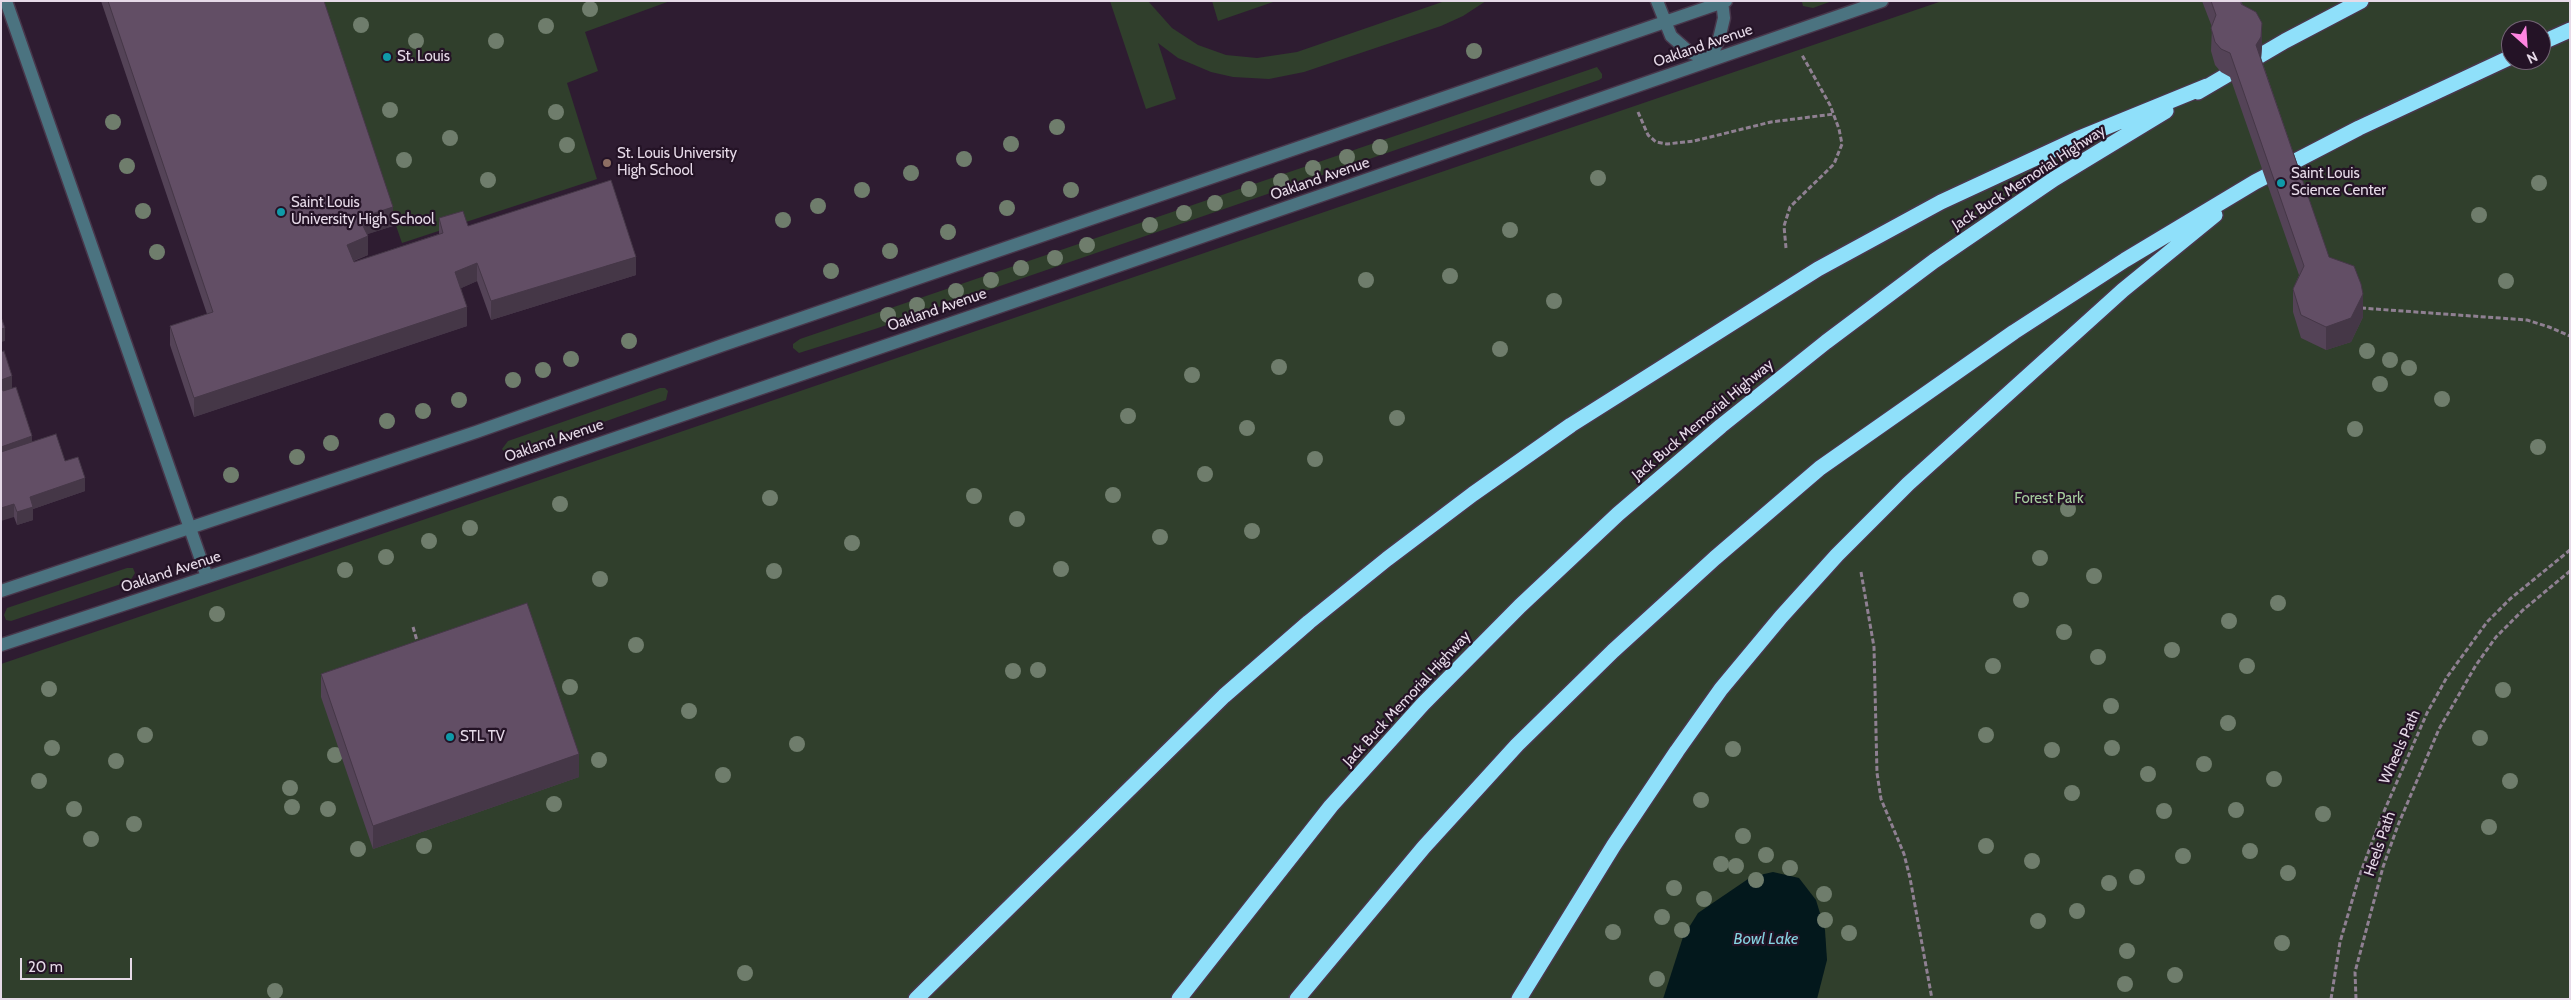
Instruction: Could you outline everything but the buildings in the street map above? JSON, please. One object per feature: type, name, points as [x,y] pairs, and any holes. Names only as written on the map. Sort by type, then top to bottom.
[{"type":"highway","name":"Jack Buck Memorial Highway","points":[[1179,999],[1331,806],[1416,711],[1520,606],[1618,514],[1736,414],[1826,342],[1934,261],[2054,178],[2207,86],[2362,1]]},
{"type":"highway","points":[[2551,39],[2570,30]]},
{"type":"highway","points":[[1297,999],[1424,846],[1517,745],[1612,651],[1820,468],[2014,332],[2125,260],[2255,182],[2359,128],[2501,61]]},
{"type":"highway","points":[[916,999],[1224,696],[1365,576],[1481,488],[1572,425],[1818,269],[1941,202],[2077,139],[2207,86]]},
{"type":"highway","points":[[1519,999],[1614,845],[1677,751],[1721,689],[1781,617],[1902,490],[2000,399],[2123,290],[2255,182]]},
{"type":"street","points":[[6,1],[207,577]]},
{"type":"street","points":[[1,591],[466,436],[715,348],[1664,22],[1723,2],[1724,18],[1719,39],[1709,61],[1688,51],[1671,36],[1664,22],[1657,1]]},
{"type":"street","name":"Oakland Avenue","points":[[1,645],[207,577],[1057,287],[1882,1]]},
{"type":"path","points":[[1786,248],[1784,226],[1790,207],[1825,175],[1839,156],[1842,144],[1834,114],[1801,54]]},
{"type":"path","points":[[1637,110],[1648,135],[1656,142],[1667,144],[1694,141],[1771,122],[1834,114]]},
{"type":"path","points":[[2361,308],[2527,320],[2549,326],[2570,336]]},
{"type":"path","name":"Wheels Path","points":[[2331,999],[2340,942],[2359,877],[2382,816],[2427,713],[2447,677],[2487,622],[2510,599],[2570,550]]},
{"type":"path","name":"Heels Path","points":[[2356,999],[2356,972],[2383,867],[2398,825],[2439,729],[2476,665],[2496,637],[2523,610],[2570,571]]},
{"type":"path","points":[[1861,572],[1874,647],[1877,773],[1881,799],[1904,854],[1932,999]]},
{"type":"path","points":[[413,626],[419,647]]},
{"type":"green space","points":[[318,1],[670,1],[585,32],[598,71],[567,83],[597,179],[402,243]]},
{"type":"green space","points":[[1110,1],[1148,1],[1172,28],[1198,45],[1226,55],[1257,58],[1297,52],[1445,1],[1486,1],[1463,16],[1441,26],[1304,72],[1269,79],[1233,77],[1211,72],[1178,58],[1158,43],[1176,99],[1146,109]]},
{"type":"green space","points":[[1212,1],[1276,1],[1218,21]]},
{"type":"green space","points":[[1832,1],[1813,8],[1803,6],[1802,2]]},
{"type":"green space","name":"Forest Park","points":[[1942,1],[2570,1],[2570,999],[1,999],[1,664]]},
{"type":"green space","points":[[1597,67],[1602,74],[1602,78],[1599,80],[875,329],[799,353],[793,348],[793,344],[800,339]]},
{"type":"green space","points":[[660,388],[665,388],[668,391],[666,400],[513,454],[506,454],[502,449],[508,441]]},
{"type":"green space","points":[[127,568],[133,568],[135,573],[130,581],[11,621],[6,620],[4,615],[7,608]]},
{"type":"water","name":"Bowl Lake","points":[[1773,872],[1799,878],[1816,900],[1825,930],[1827,960],[1817,999],[1663,999],[1683,937],[1698,913],[1751,877]]},
{"type":"place","name":"St. Louis","points":[[387,57]]},
{"type":"place","name":"St. Louis University High School","points":[[607,163]]},
{"type":"place","name":"Saint Louis Science Center","points":[[2281,183]]},
{"type":"place","name":"Saint Louis University High School","points":[[281,212]]},
{"type":"place","name":"STL TV","points":[[450,737]]}]
